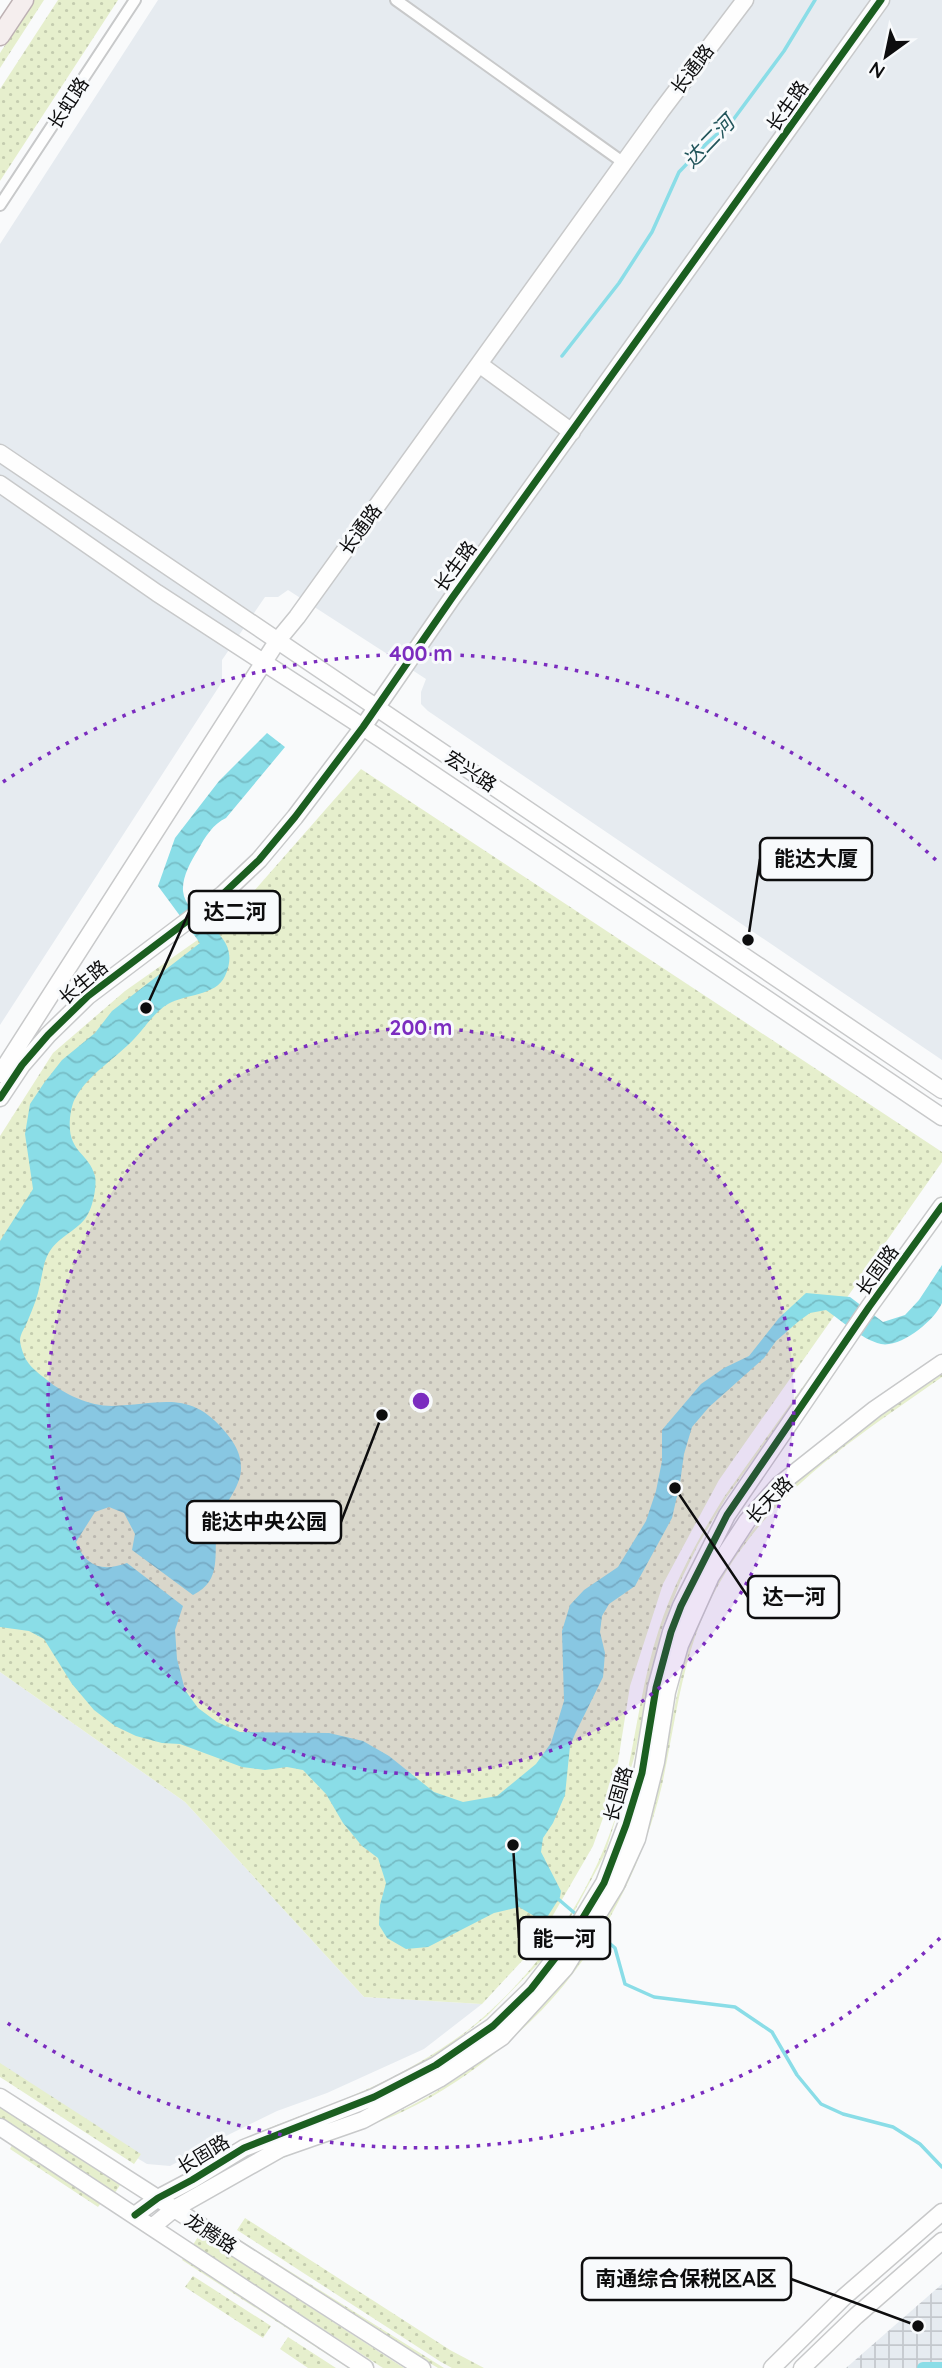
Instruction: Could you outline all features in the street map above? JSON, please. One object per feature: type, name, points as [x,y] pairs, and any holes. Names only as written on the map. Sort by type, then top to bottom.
[{"type":"main road","points":[[0,36],[24,0]]},
{"type":"street","name":"长虹路","points":[[0,205],[135,0]]},
{"type":"street","points":[[396,0],[624,163]]},
{"type":"street","name":"长通路","points":[[0,1074],[278,640],[745,0]]},
{"type":"street","name":"长生路","points":[[0,1098],[22,1065],[88,996],[201,912],[259,860],[295,817],[377,708],[452,598],[881,0]]},
{"type":"street","points":[[479,364],[572,432]]},
{"type":"street","name":"宏兴路","points":[[0,453],[942,1090]]},
{"type":"street","name":"宏兴路","points":[[0,484],[157,593],[363,727],[942,1117]]},
{"type":"street","name":"长固路","points":[[135,2215],[158,2198],[244,2148],[374,2097],[436,2065],[493,2026],[531,1989],[570,1939],[604,1883],[642,1773],[656,1688],[671,1632],[681,1606],[727,1515],[869,1307],[942,1206]]},
{"type":"street","name":"长天路","points":[[667,1692],[680,1644],[711,1576],[747,1521],[790,1477],[875,1409],[942,1363]]},
{"type":"street","name":"长固路","points":[[152,2227],[174,2209],[279,2150],[363,2120],[439,2079],[502,2037],[565,1968],[616,1885],[637,1839],[656,1762],[667,1692]]},
{"type":"street","name":"龙腾路","points":[[0,2097],[422,2368]]},
{"type":"street","name":"龙腾路","points":[[0,2127],[365,2368]]},
{"type":"street","points":[[772,2368],[844,2297],[942,2212]]},
{"type":"street","points":[[802,2368],[856,2316],[942,2241]]},
{"type":"shaded area","points":[[158,0],[942,0],[942,1060],[428,711],[421,704],[421,692],[426,679],[288,590],[278,597],[265,597],[222,660],[222,682],[0,1025],[0,244]]},
{"type":"shaded area","points":[[0,1672],[185,1802],[364,1997],[482,2004],[424,2049],[327,2093],[277,2111],[170,2166],[147,2164],[0,2069]]},
{"type":"shaded area","points":[[942,2284],[942,2368],[846,2368]]},
{"type":"green space","points":[[34,0],[44,0],[0,68],[0,53]]},
{"type":"green space","points":[[58,0],[118,0],[0,181],[0,89]]},
{"type":"green space","points":[[361,769],[942,1152],[942,1162],[719,1480],[663,1584],[630,1686],[614,1787],[593,1846],[534,1948],[482,2004],[364,1997],[185,1802],[0,1672],[0,1136],[53,1053],[125,991],[233,915]]},
{"type":"green space","points":[[942,1192],[884,1278],[726,1498],[698,1545],[661,1631],[634,1758],[605,1854],[575,1910],[541,1961],[487,2016],[439,2054],[366,2092],[242,2141],[187,2173],[207,2158],[229,2146],[363,2091],[430,2056],[468,2030],[495,2007],[543,1954],[582,1894],[612,1829],[627,1774],[653,1649],[665,1612],[687,1561],[724,1497]]},
{"type":"green space","points":[[942,1374],[942,1377],[808,1476],[752,1534],[728,1569],[707,1607],[691,1650],[662,1785],[636,1865],[597,1939],[564,1985],[505,2044],[435,2094],[386,2119],[262,2167],[224,2190],[222,2188],[260,2165],[385,2118],[434,2093],[504,2043],[563,1983],[610,1913],[645,1836],[660,1782],[689,1647],[706,1604],[724,1573],[766,1514],[807,1472],[844,1442]]},
{"type":"green space","points":[[0,2063],[141,2154],[134,2164],[0,2077]]},
{"type":"green space","points":[[0,2106],[120,2185],[113,2196],[0,2122]]},
{"type":"green space","points":[[12,2145],[101,2203],[98,2207],[10,2149]]},
{"type":"green space","points":[[245,2218],[450,2350],[484,2368],[452,2368],[441,2362],[237,2230]]},
{"type":"green space","points":[[216,2225],[444,2368],[438,2368],[408,2350],[214,2228]]},
{"type":"green space","points":[[199,2235],[404,2368],[383,2368],[193,2245]]},
{"type":"green space","points":[[184,2257],[356,2368],[348,2368],[182,2260]]},
{"type":"green space","points":[[193,2276],[271,2326],[263,2338],[185,2287]]},
{"type":"green space","points":[[288,2337],[336,2368],[308,2368],[280,2349]]},
{"type":"water","points":[[267,733],[285,747],[226,818],[210,831],[184,880],[183,891],[187,902],[222,937],[228,948],[229,960],[225,976],[215,987],[163,1008],[127,1046],[88,1081],[75,1099],[70,1130],[75,1145],[88,1161],[95,1176],[93,1201],[85,1219],[49,1252],[37,1297],[20,1340],[21,1348],[31,1366],[69,1394],[86,1401],[112,1406],[160,1402],[187,1405],[200,1410],[213,1420],[227,1434],[237,1450],[241,1463],[240,1476],[219,1520],[213,1574],[209,1582],[193,1595],[132,1550],[135,1534],[124,1513],[109,1507],[95,1512],[76,1542],[90,1562],[103,1567],[127,1563],[183,1606],[175,1630],[177,1659],[185,1690],[198,1708],[217,1722],[240,1732],[329,1733],[363,1741],[389,1756],[434,1792],[463,1802],[497,1796],[536,1764],[551,1743],[564,1701],[562,1631],[570,1605],[584,1590],[618,1567],[646,1521],[662,1461],[662,1430],[701,1384],[724,1368],[749,1356],[779,1318],[806,1293],[850,1297],[883,1322],[905,1315],[919,1300],[942,1265],[942,1303],[925,1324],[907,1337],[898,1342],[881,1344],[859,1334],[826,1310],[810,1313],[776,1341],[764,1358],[709,1407],[692,1427],[672,1518],[635,1586],[609,1604],[602,1616],[600,1632],[605,1653],[603,1677],[570,1746],[565,1795],[543,1838],[541,1852],[561,1891],[560,1897],[544,1922],[519,1907],[494,1913],[428,1947],[406,1949],[387,1938],[379,1925],[380,1905],[386,1883],[378,1858],[362,1846],[343,1823],[326,1794],[303,1770],[287,1767],[265,1770],[242,1767],[180,1744],[162,1743],[136,1736],[115,1726],[94,1710],[72,1684],[44,1639],[29,1631],[0,1627],[0,1241],[33,1189],[25,1134],[30,1104],[62,1060],[95,1033],[112,1011],[200,943],[158,886],[175,838],[219,781]]},
{"type":"waterway","name":"达二河","points":[[562,356],[619,283],[652,232],[679,172],[733,120],[784,51],[815,0]]},
{"type":"waterway","points":[[557,1898],[578,1916]]},
{"type":"waterway","points":[[594,1930],[615,1948],[625,1984],[654,1997],[735,2007],[772,2032],[797,2075],[821,2104],[843,2114],[893,2127],[920,2144],[942,2167]]},
{"type":"waterway","points":[[923,2368],[942,2368]]},
{"type":"cycle path","points":[[0,1098],[22,1065],[88,996],[223,894],[259,860],[295,817],[363,727],[452,598],[881,0]]},
{"type":"cycle path","points":[[135,2215],[158,2198],[244,2148],[374,2097],[436,2065],[493,2026],[531,1989],[570,1939],[604,1883],[642,1773],[656,1688],[671,1632],[681,1606],[727,1515],[869,1307],[942,1206]]},
{"type":"place","name":"能达大厦","points":[[748,940]]},
{"type":"place","name":"达二河","points":[[146,1008]]},
{"type":"place","name":"能达中央公园","points":[[382,1415]]},
{"type":"place","name":"达一河","points":[[675,1488]]},
{"type":"place","name":"能一河","points":[[513,1845]]},
{"type":"place","name":"南通综合保税区A区","points":[[918,2326]]}]
